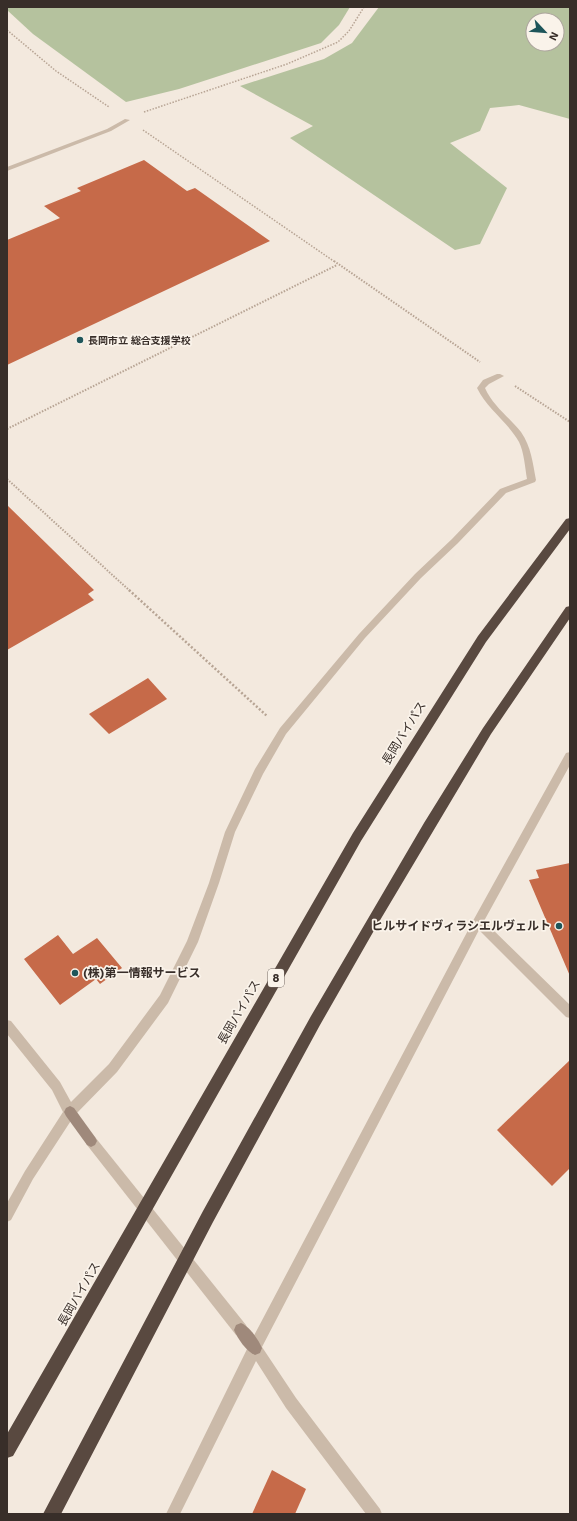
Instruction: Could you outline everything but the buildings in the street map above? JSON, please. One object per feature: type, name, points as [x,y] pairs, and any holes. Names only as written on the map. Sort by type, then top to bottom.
[{"type":"highway","name":"長岡バイパス","points":[[7,1450],[357,837],[482,639],[570,522]]},
{"type":"highway","points":[[52,1514],[136,1352],[332,989],[426,830],[489,729],[570,610]]},
{"type":"street","points":[[7,168],[109,130],[127,120]]},
{"type":"street","points":[[7,1216],[29,1175],[70,1112],[113,1068],[164,999],[192,942],[214,883],[230,832],[259,772],[283,731],[362,636],[418,576],[455,541],[503,491],[532,480],[524,444],[518,434],[486,399],[481,388],[486,382],[500,376]]},
{"type":"street","points":[[173,1514],[255,1348],[478,922],[570,756]]},
{"type":"street","points":[[478,922],[570,1013]]},
{"type":"street","points":[[7,1025],[56,1086],[70,1112],[91,1142],[255,1348],[291,1403],[375,1514]]},
{"type":"path","points":[[127,120],[152,108],[287,64],[338,42],[349,31],[364,7]]},
{"type":"path","points":[[7,30],[26,48],[63,77],[500,376],[570,422]]},
{"type":"path","points":[[7,429],[338,265]]},
{"type":"path","points":[[7,479],[283,731]]},
{"type":"green space","points":[[7,7],[350,7],[339,25],[321,43],[179,89],[126,102],[33,34],[7,10]]},
{"type":"green space","points":[[379,7],[570,7],[570,119],[519,105],[490,108],[480,131],[450,143],[507,188],[480,244],[455,250],[290,138],[313,126],[240,86],[324,59],[352,43]]},
{"type":"place","name":"長岡市立 総合支援学校","points":[[80,340]]},
{"type":"place","name":"ヒルサイドヴィラシエルヴェルト","points":[[559,926]]},
{"type":"place","name":"(株)第一情報サービス","points":[[75,973]]}]
